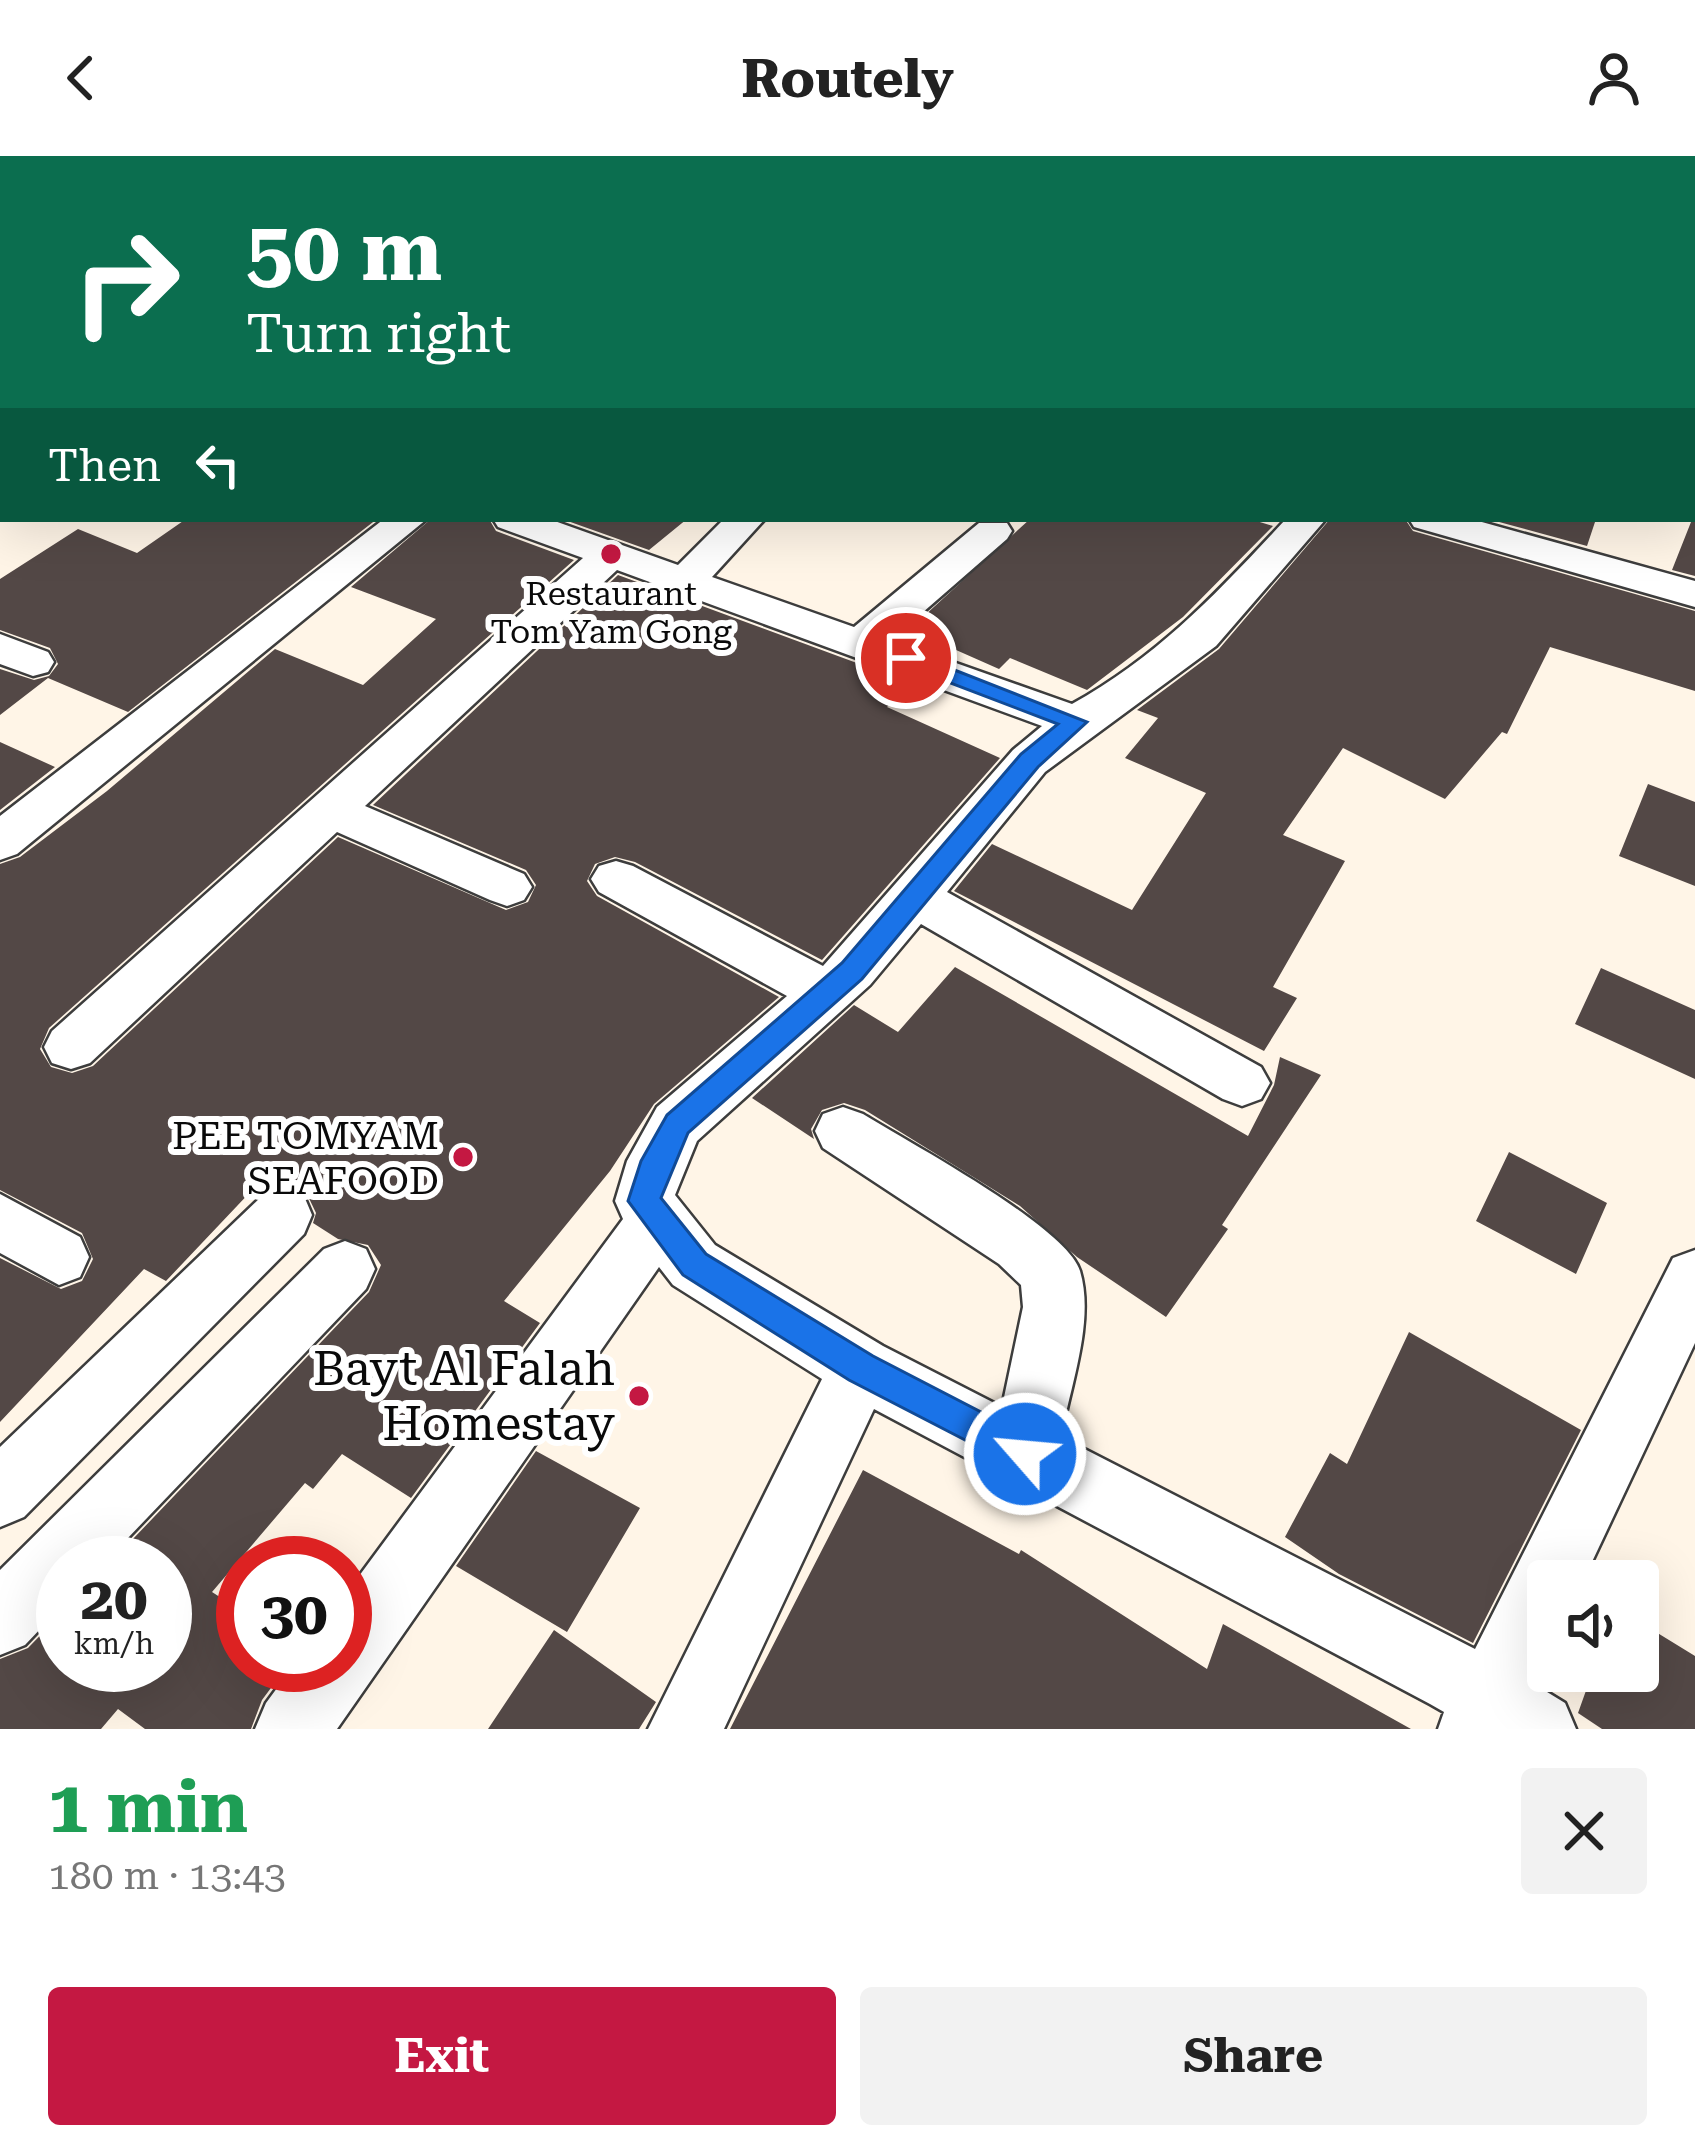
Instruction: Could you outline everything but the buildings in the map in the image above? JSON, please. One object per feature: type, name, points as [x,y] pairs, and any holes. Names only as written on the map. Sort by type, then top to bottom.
[{"type":"street","points":[[0,842],[404,522]]},
{"type":"street","points":[[533,522],[1076,722]]},
{"type":"street","points":[[686,580],[743,522]]},
{"type":"street","points":[[1304,522],[1201,636],[1142,684],[1076,722],[1029,760],[827,993],[677,1124],[656,1161],[644,1201],[694,1265],[861,1368],[1456,1678],[1500,1720],[1695,1278]]},
{"type":"street","points":[[1439,522],[1695,594]]},
{"type":"street","points":[[863,643],[993,531]]},
{"type":"street","points":[[71,1047],[611,554]]},
{"type":"street","points":[[331,810],[507,886]]},
{"type":"street","points":[[616,880],[827,993]]},
{"type":"street","points":[[914,897],[1242,1082]]},
{"type":"street","points":[[842,1131],[1020,1245],[1050,1271],[1054,1307],[1025,1454]]},
{"type":"street","points":[[0,1493],[283,1215]]},
{"type":"street","points":[[0,1221],[59,1257]]},
{"type":"street","points":[[372,1617],[657,1221]]},
{"type":"street","points":[[0,1620],[345,1269]]},
{"type":"street","points":[[685,1729],[861,1368]]},
{"type":"street","points":[[292,1729],[319,1692]]},
{"type":"place","name":"Restaurant Tom Yam Gong","points":[[611,554]]},
{"type":"place","name":"PEE TOMYAM SEAFOOD","points":[[463,1157]]},
{"type":"place","name":"Bayt Al Falah Homestay","points":[[639,1396]]},
{"type":"route","points":[[906,658],[1076,722],[1029,760],[852,971],[677,1124],[656,1161],[644,1201],[694,1265],[861,1368],[1025,1454]]}]
